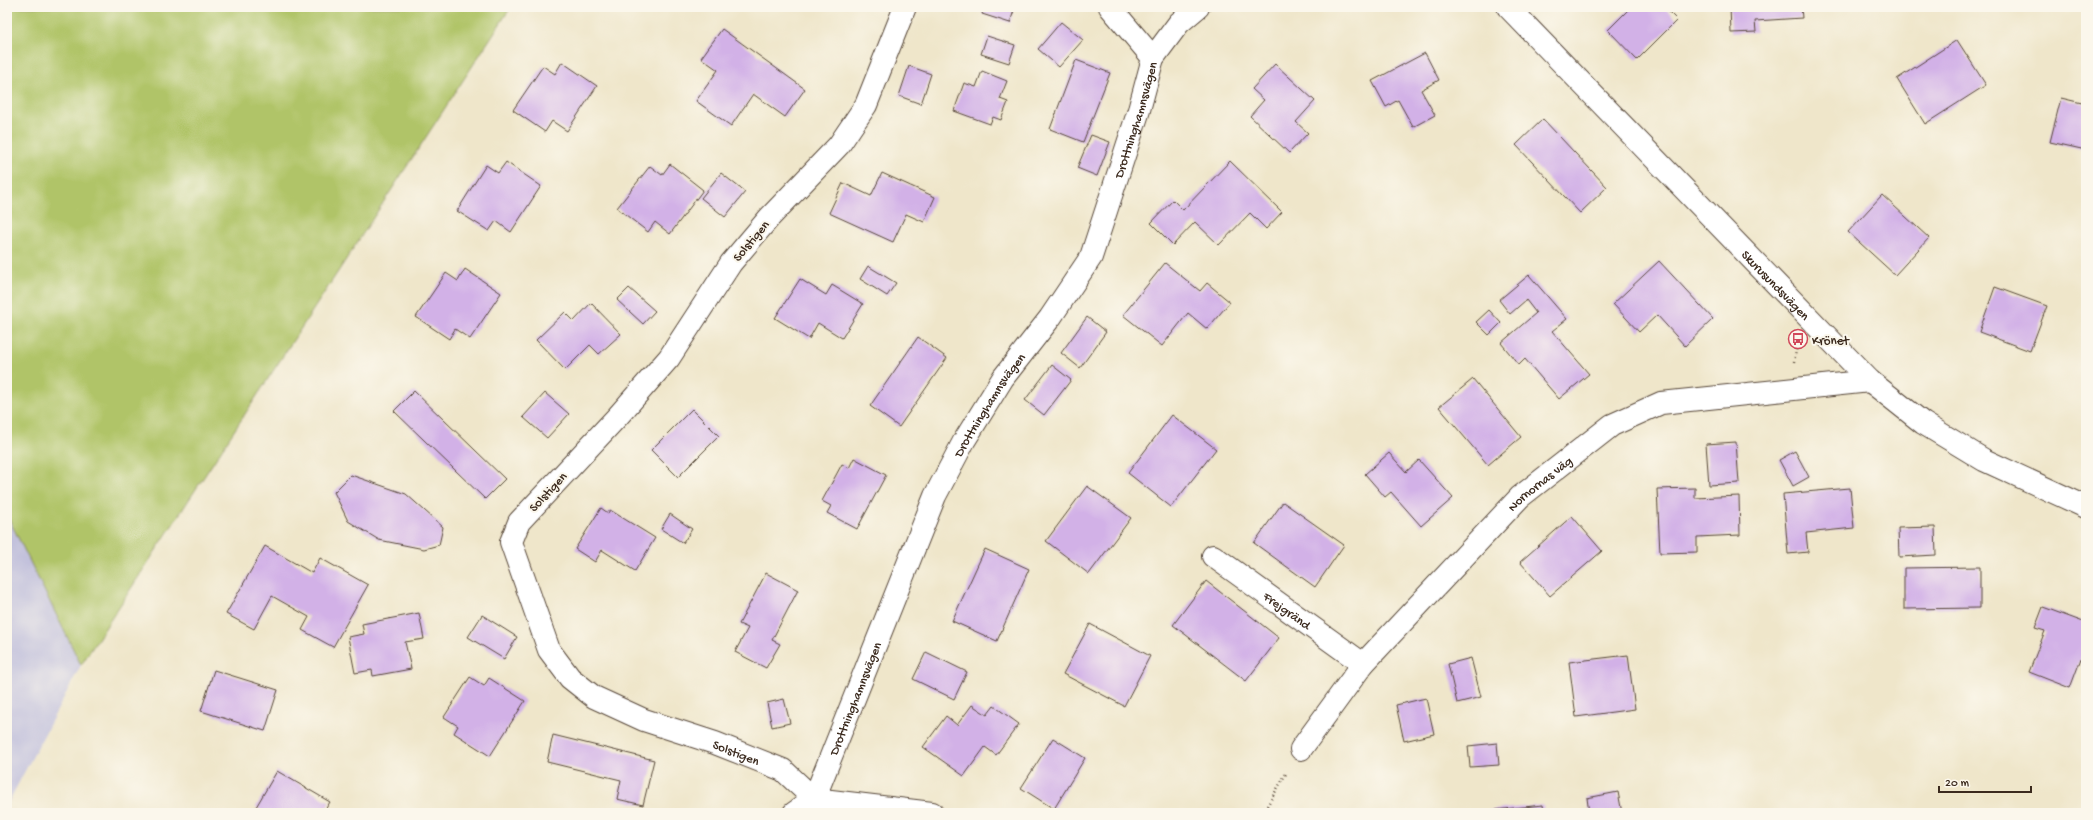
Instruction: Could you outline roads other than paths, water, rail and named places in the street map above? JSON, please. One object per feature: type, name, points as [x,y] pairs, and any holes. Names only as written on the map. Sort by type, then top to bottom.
[{"type":"street","name":"Solstigen","points":[[814,799],[783,770],[715,742],[644,720],[594,697],[570,678],[549,650],[511,542],[519,522],[618,416],[669,358],[731,263],[769,218],[840,145],[866,105],[905,7]]},
{"type":"street","points":[[1110,7],[1153,58]]},
{"type":"street","name":"Drottninghamnsvägen","points":[[814,799],[935,496],[964,441],[1003,378],[1050,318],[1091,257],[1139,110],[1153,58],[1179,23],[1198,7]]},
{"type":"street","name":"Skurusundsvägen","points":[[1508,7],[1870,381],[1923,423],[1984,460],[2086,507]]},
{"type":"street","name":"Nornornas väg","points":[[1301,749],[1363,664],[1520,497],[1612,425],[1661,403],[1870,381]]},
{"type":"street","name":"Frejgränd","points":[[1213,556],[1363,664]]},
{"type":"street","points":[[794,813],[814,799],[932,813]]},
{"type":"place","name":"Krönet","points":[[1798,339]]}]
